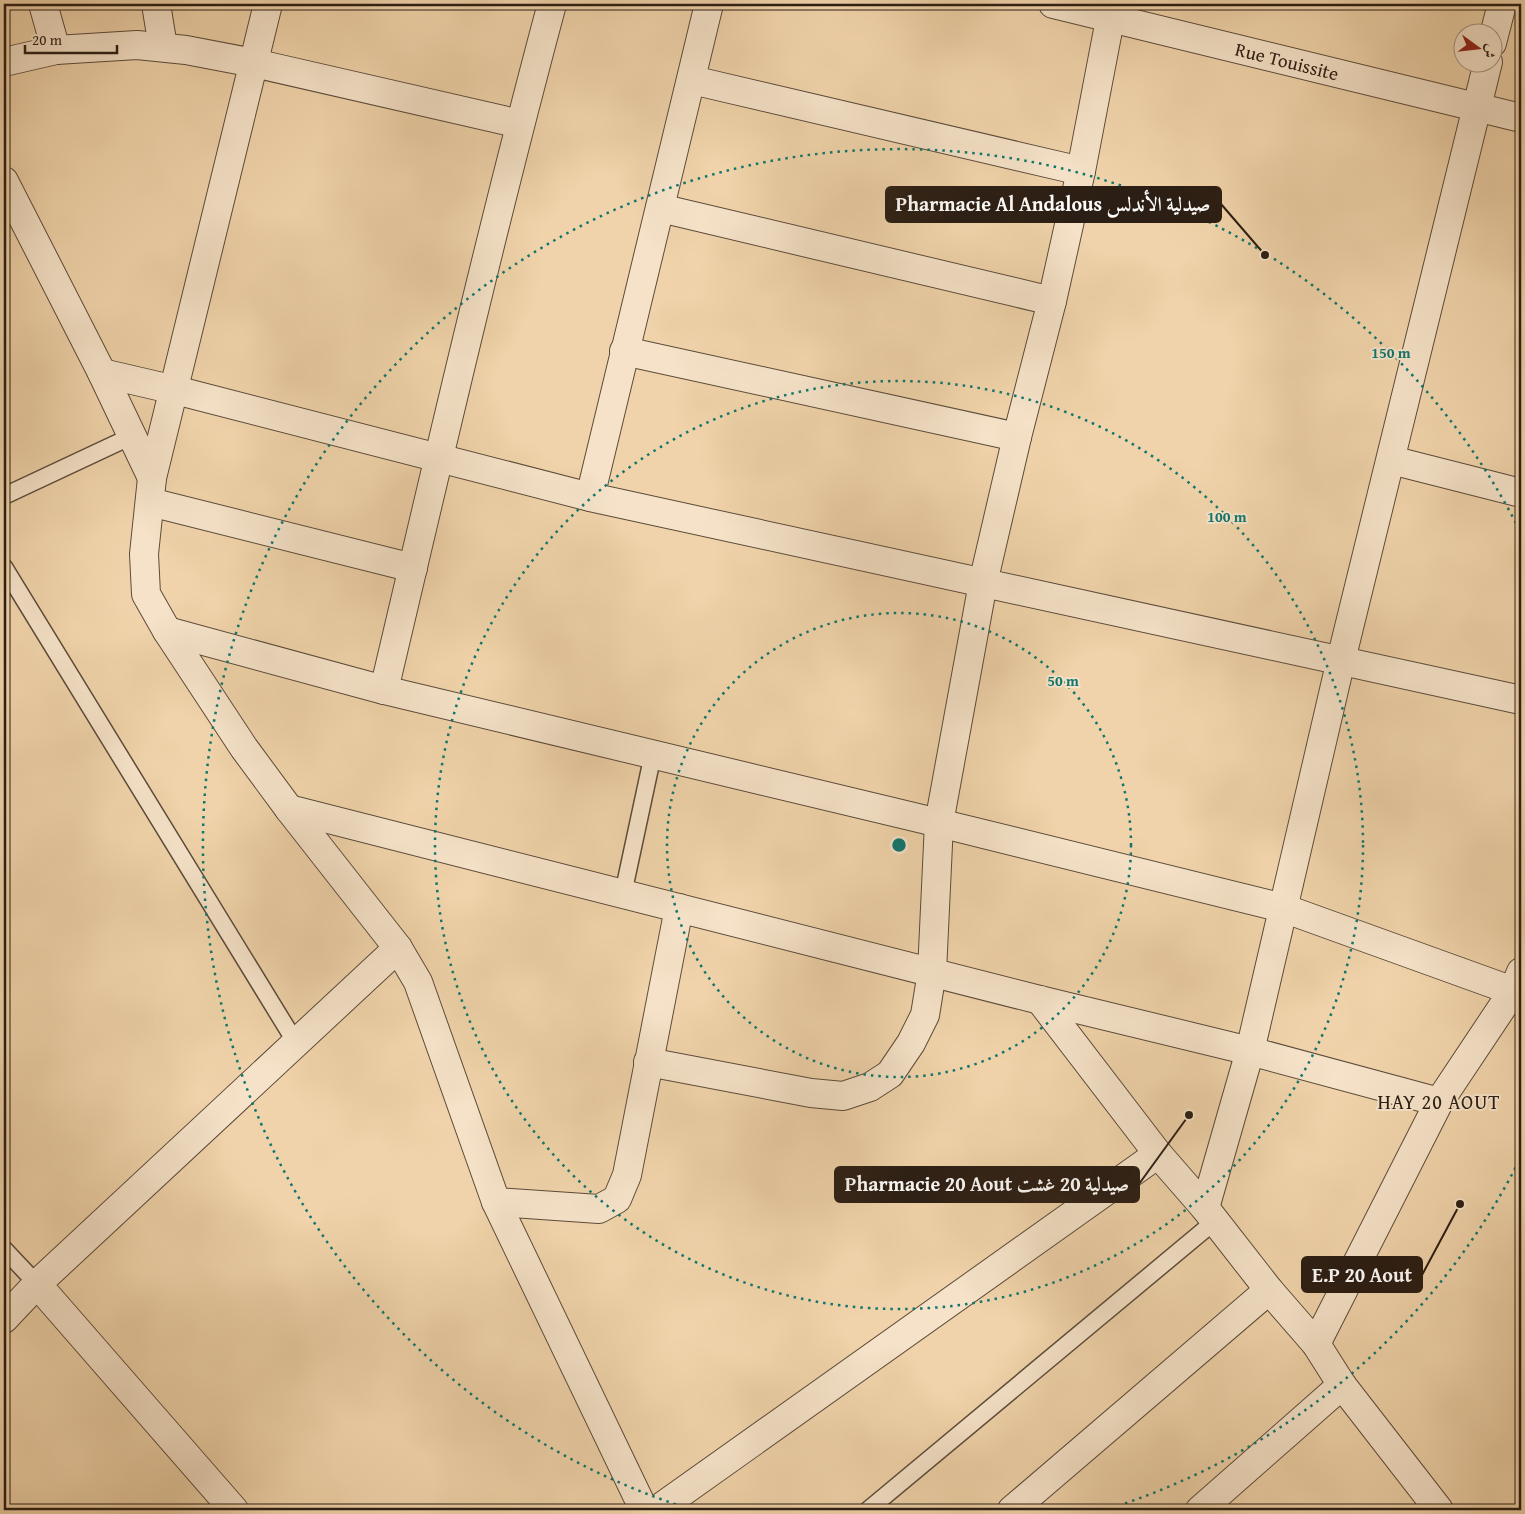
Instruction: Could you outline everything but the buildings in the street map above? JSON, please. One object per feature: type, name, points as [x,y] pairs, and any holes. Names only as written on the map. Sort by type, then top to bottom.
[{"type":"street","points":[[43,4],[56,50]]},
{"type":"street","points":[[156,4],[163,47]]},
{"type":"street","points":[[268,4],[151,490],[144,554],[146,594],[167,631],[244,748],[289,809],[398,948],[418,982],[496,1202],[644,1510]]},
{"type":"street","points":[[384,690],[520,124],[552,4]]},
{"type":"street","points":[[590,497],[710,4]]},
{"type":"street","name":"Rue Touissite","points":[[1053,4],[1111,11],[1521,118]]},
{"type":"street","points":[[1497,22],[1502,4]]},
{"type":"street","points":[[648,1062],[811,1093],[843,1096],[870,1087],[890,1074],[911,1043],[924,1015],[932,972],[939,823],[983,583],[1017,437],[1052,301],[1081,171],[1111,11]]},
{"type":"street","points":[[4,62],[56,50],[137,45],[163,47],[254,63],[520,124]]},
{"type":"street","points":[[1210,1214],[1341,660],[1486,72]]},
{"type":"street","points":[[692,80],[1081,171]]},
{"type":"street","points":[[4,181],[132,436],[151,490]]},
{"type":"street","points":[[660,208],[1052,301]]},
{"type":"street","points":[[624,351],[1017,437]]},
{"type":"street","points":[[102,374],[175,390],[590,497],[1521,700]]},
{"type":"street","points":[[1391,460],[1521,493]]},
{"type":"street","points":[[151,490],[413,568]]},
{"type":"street","points":[[167,631],[384,690],[939,823],[1283,908],[1519,986],[1439,1102],[1316,1344]]},
{"type":"street","points":[[289,809],[1040,1000],[1250,1051],[1439,1102]]},
{"type":"street","points":[[496,1202],[599,1209],[617,1199],[627,1175],[679,908]]},
{"type":"street","points":[[4,1319],[37,1284],[398,948]]},
{"type":"street","points":[[1040,1000],[1158,1154],[1210,1214],[1269,1290],[1316,1344],[1342,1385],[1439,1510]]},
{"type":"street","points":[[657,1510],[1158,1154]]},
{"type":"street","points":[[37,1284],[234,1510]]},
{"type":"street","points":[[1012,1510],[1269,1290]]},
{"type":"street","points":[[1200,1510],[1342,1385]]},
{"type":"lane","points":[[4,496],[132,436]]},
{"type":"lane","points":[[4,567],[296,1043]]},
{"type":"lane","points":[[623,894],[653,754]]},
{"type":"lane","points":[[868,1510],[1210,1214]]},
{"type":"lane","points":[[4,1248],[37,1284]]},
{"type":"place","name":"Pharmacie Al Andalous صيدلية الأندلس","points":[[1265,255]]},
{"type":"place","name":"Pharmacie 20 Aout صيدلية 20 غشت","points":[[1189,1115]]},
{"type":"place","name":"E.P 20 Aout","points":[[1460,1204]]},
{"type":"district","name":"HAY 20 AOUT","points":[[1439,1102]]}]
